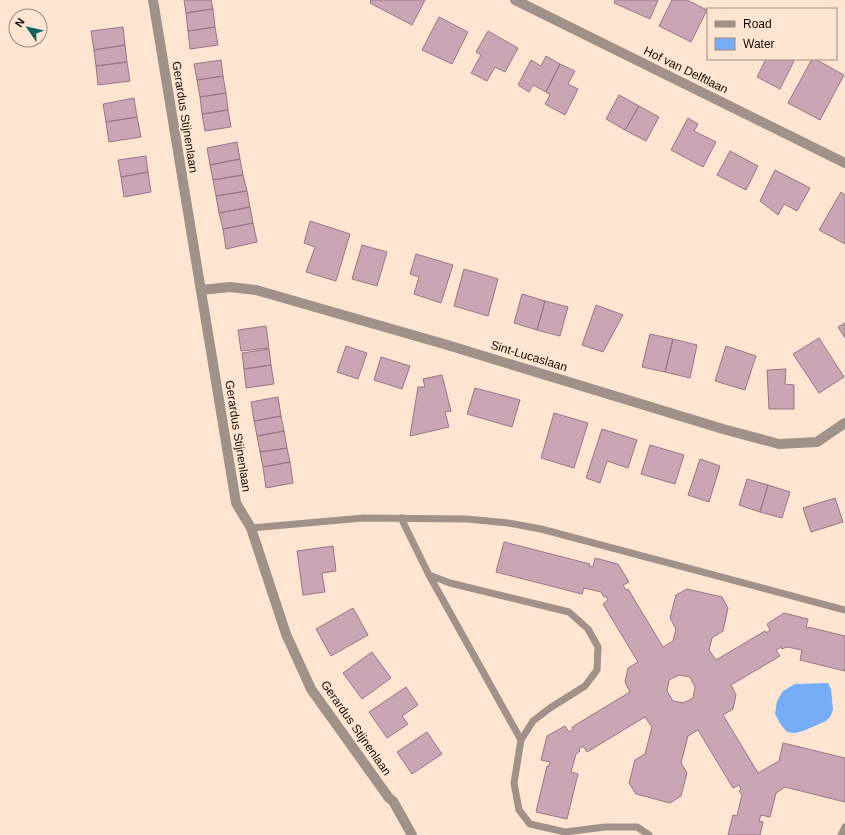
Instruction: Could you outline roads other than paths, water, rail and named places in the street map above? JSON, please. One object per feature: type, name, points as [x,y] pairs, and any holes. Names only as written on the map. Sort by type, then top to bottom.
[{"type":"street","name":"Gerardus Stijnenlaan","points":[[153,0],[236,503],[251,528],[286,634],[311,689],[389,798],[393,801],[412,835]]},
{"type":"street","name":"Hof van Delftlaan","points":[[515,0],[845,163]]},
{"type":"street","name":"Sint-Lucaslaan","points":[[201,290],[230,287],[256,290],[444,344],[723,429],[779,444],[817,442],[845,423]]},
{"type":"lane","points":[[251,528],[363,518],[467,519],[508,523],[541,529],[845,610]]},
{"type":"lane","points":[[401,518],[429,575],[521,740]]},
{"type":"lane","points":[[429,575],[450,583],[569,612],[588,629],[598,646],[597,670],[584,686],[533,721],[521,740],[514,783],[519,810],[530,824],[565,832],[606,827],[637,827],[649,835]]},
{"type":"lane","points":[[841,835],[845,826]]},
{"type":"water","points":[[828,683],[831,689],[833,710],[830,717],[826,721],[803,731],[795,733],[787,732],[775,714],[777,701],[783,691],[795,684]]}]
